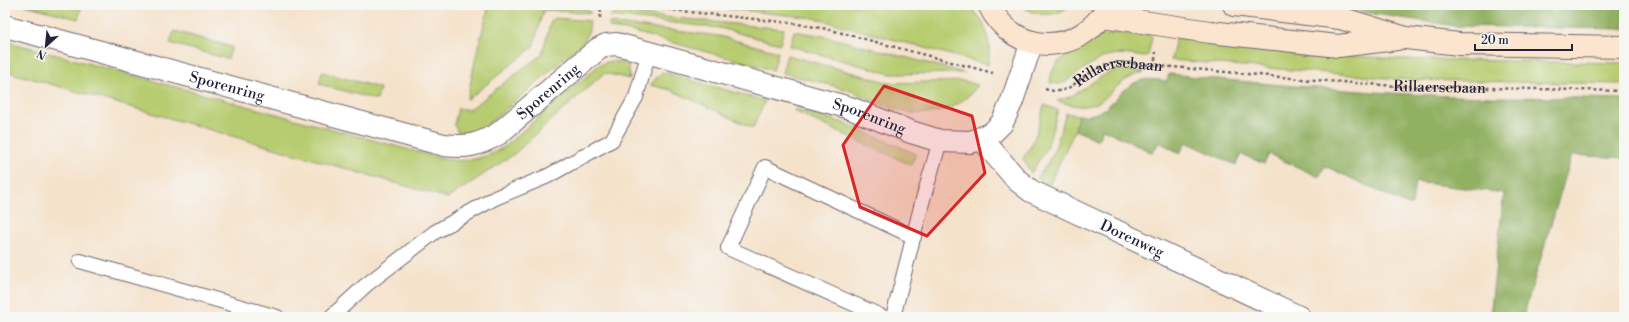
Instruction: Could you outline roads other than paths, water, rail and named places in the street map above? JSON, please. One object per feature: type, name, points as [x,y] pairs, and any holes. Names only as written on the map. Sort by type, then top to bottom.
[{"type":"street","points":[[989,5],[993,14],[1004,26],[1017,36],[1032,42],[1052,44],[1072,40],[1089,31],[1105,11],[1210,32],[1338,46],[1406,38]]},
{"type":"street","points":[[1234,5],[1340,18],[1406,38],[1459,44],[1624,47]]},
{"type":"street","name":"Sporenring","points":[[5,26],[444,145],[461,148],[480,144],[498,134],[598,49],[606,45],[617,44],[850,108],[910,132],[940,141],[970,142],[991,134],[1002,123],[1012,101],[1032,42]]},
{"type":"street","name":"Dorenweg","points":[[980,138],[1017,180],[1030,191],[1299,317]]},
{"type":"lane","points":[[331,317],[366,285],[434,232],[495,198],[548,176],[612,140],[636,97],[649,52]]},
{"type":"lane","points":[[893,317],[940,141]]},
{"type":"lane","points":[[883,317],[728,248],[764,167],[914,237]]},
{"type":"lane","points":[[80,261],[277,317]]}]
